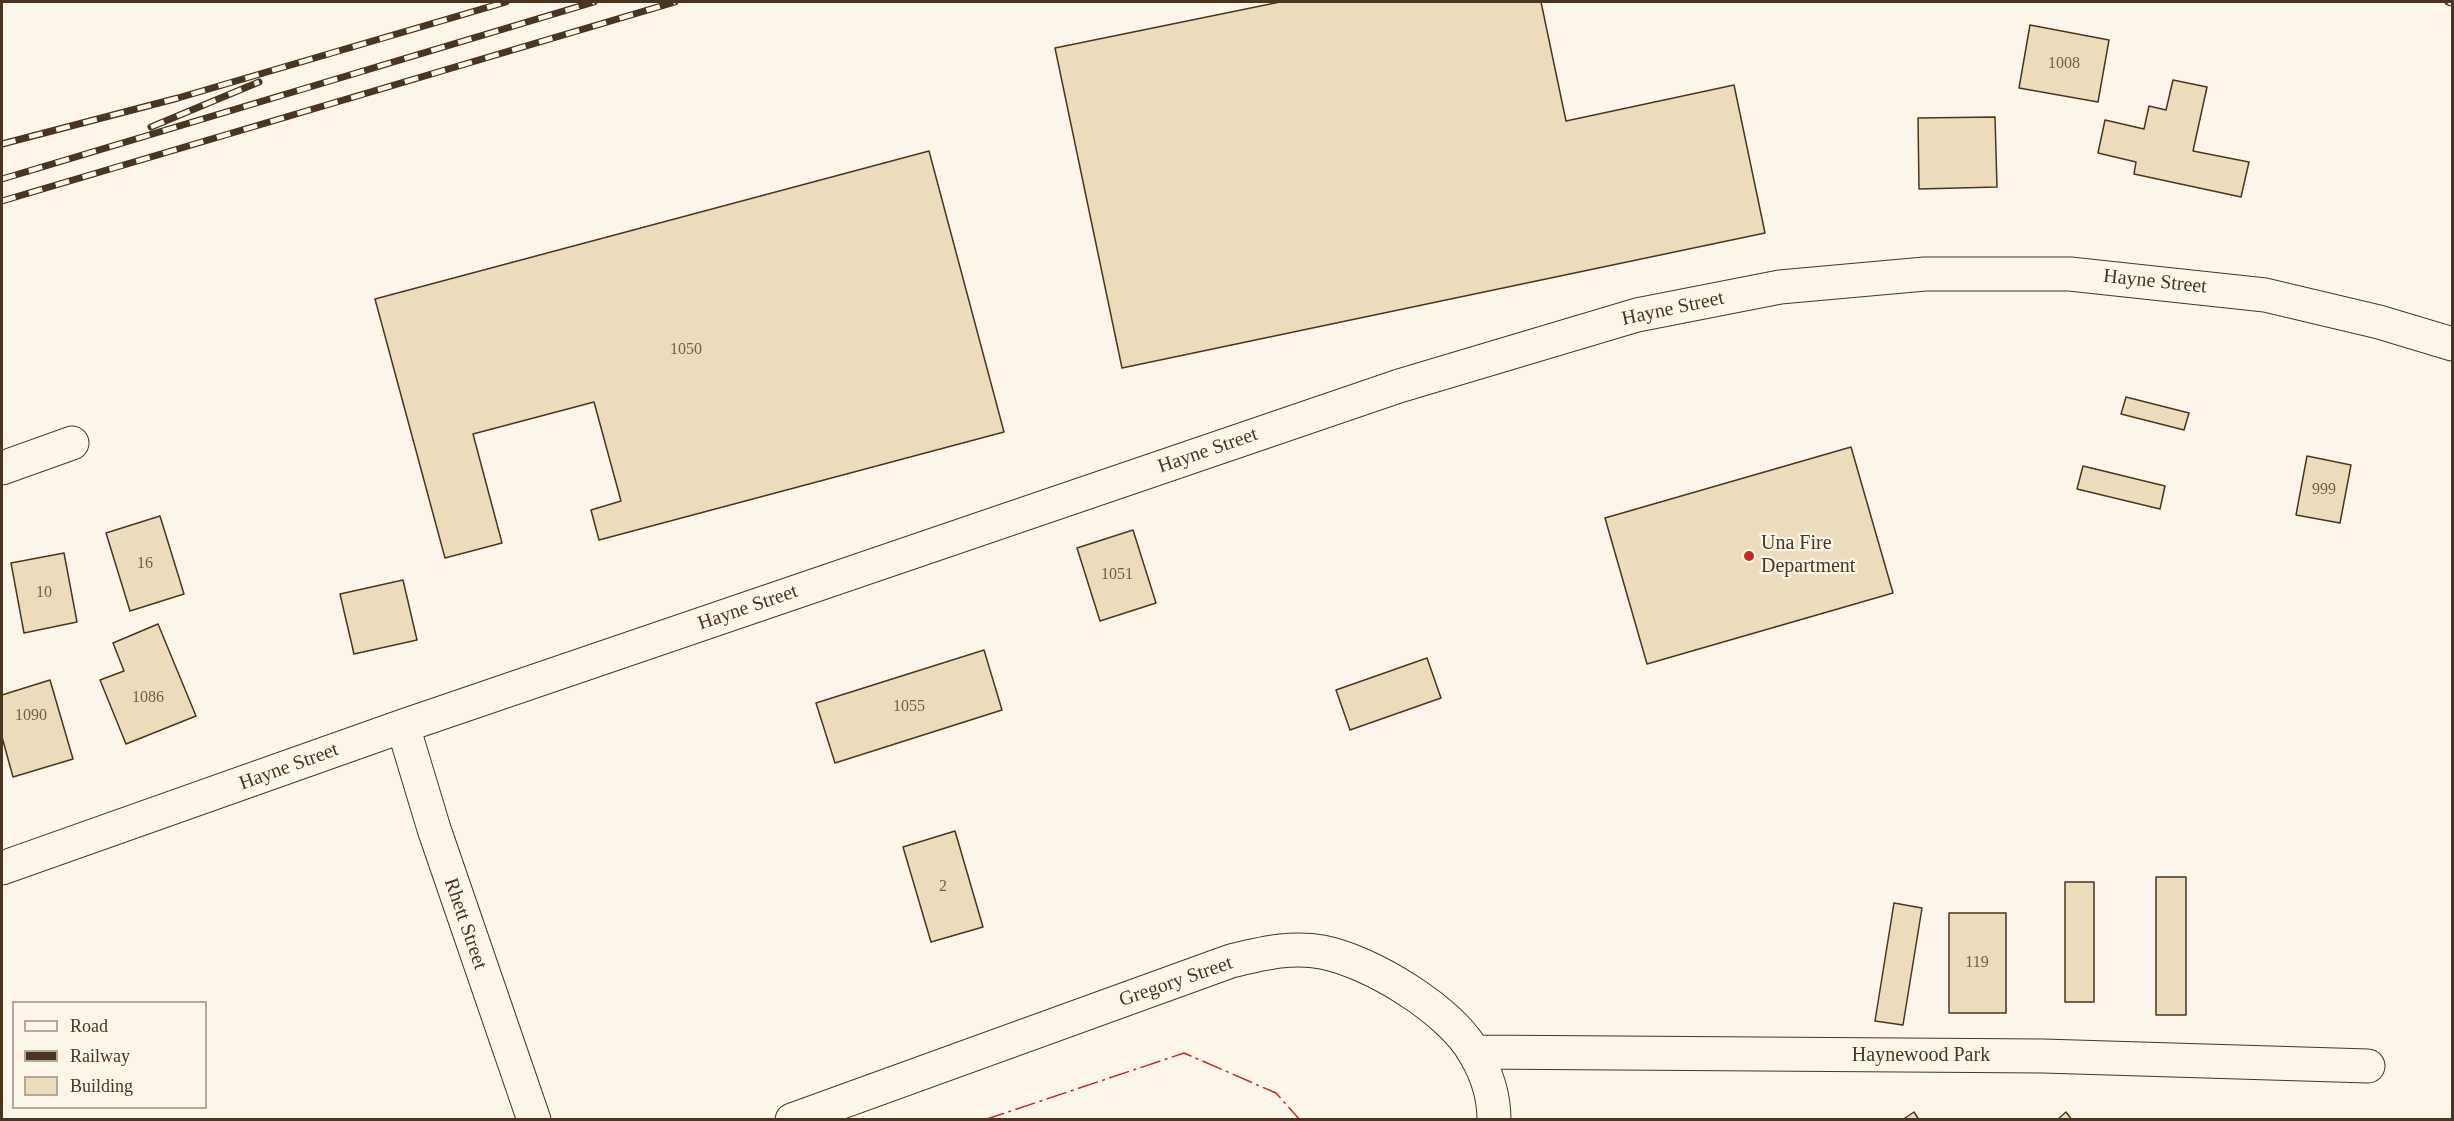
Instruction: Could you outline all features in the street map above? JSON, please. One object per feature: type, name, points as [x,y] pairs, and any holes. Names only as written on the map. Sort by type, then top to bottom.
[{"type":"street","name":"Hayne Street","points":[[2,868],[403,726],[1399,387],[1637,315],[1780,287],[1924,273],[2070,274],[2265,295],[2379,322],[2452,344]]},
{"type":"street","points":[[2,468],[72,443]]},
{"type":"street","name":"Rhett Street","points":[[403,726],[441,852],[534,1119]]},
{"type":"street","name":"Gregory Street","points":[[792,1119],[1231,961],[1277,950],[1320,951],[1362,963],[1400,985],[1448,1021],[1474,1052],[1489,1083],[1494,1119]]},
{"type":"street","name":"Haynewood Park","points":[[1474,1052],[2043,1056],[2368,1066]]},
{"type":"building","points":[[1280,2],[1541,2],[1566,121],[1734,85],[1765,233],[1122,368],[1055,48]]},
{"type":"building","points":[[2030,25],[2109,40],[2098,102],[2019,88]]},
{"type":"building","points":[[2173,80],[2207,87],[2193,151],[2249,162],[2241,197],[2134,174],[2136,162],[2098,153],[2105,120],[2144,129],[2149,106],[2166,110]]},
{"type":"building","points":[[1995,117],[1997,187],[1919,189],[1918,118]]},
{"type":"building","points":[[929,151],[1004,432],[599,540],[591,510],[621,501],[594,402],[473,434],[502,543],[445,558],[375,299]]},
{"type":"building","points":[[2126,397],[2189,413],[2184,430],[2121,414]]},
{"type":"building","name":"Una Fire Department","points":[[1851,447],[1893,593],[1647,664],[1605,518]]},
{"type":"building","points":[[2307,456],[2351,465],[2340,523],[2296,515]]},
{"type":"building","points":[[2083,466],[2165,486],[2160,509],[2077,489]]},
{"type":"building","points":[[160,516],[184,594],[130,611],[106,533]]},
{"type":"building","points":[[1133,530],[1156,603],[1100,621],[1077,548]]},
{"type":"building","points":[[64,553],[77,622],[24,633],[11,563]]},
{"type":"building","points":[[403,580],[417,640],[354,654],[340,594]]},
{"type":"building","points":[[158,624],[196,716],[126,744],[100,680],[124,671],[113,643]]},
{"type":"building","points":[[984,650],[1002,710],[835,763],[816,703]]},
{"type":"building","points":[[1427,658],[1441,698],[1350,730],[1336,690]]},
{"type":"building","points":[[50,680],[73,759],[13,777],[2,737],[2,695]]},
{"type":"building","points":[[955,831],[983,927],[931,942],[903,847]]},
{"type":"building","points":[[2156,877],[2186,877],[2186,1015],[2156,1015]]},
{"type":"building","points":[[2065,882],[2094,882],[2094,1002],[2065,1002]]},
{"type":"building","points":[[1894,903],[1922,908],[1903,1025],[1875,1021]]},
{"type":"building","points":[[1949,913],[2006,913],[2006,1013],[1949,1013]]},
{"type":"building","points":[[1914,1112],[1919,1120],[1902,1120]]},
{"type":"building","points":[[2066,1112],[2072,1120],[2057,1120]]},
{"type":"railway","points":[[2,144],[178,98],[506,2]]},
{"type":"railway","points":[[2,179],[594,2]]},
{"type":"railway","points":[[2,201],[675,2]]},
{"type":"railway","points":[[2448,2],[2452,3]]},
{"type":"railway","points":[[151,127],[259,82]]},
{"type":"power","points":[[984,1120],[1184,1053],[1276,1093],[1300,1120]]},
{"type":"place","name":"Una Fire Department","points":[[1749,556]]}]
